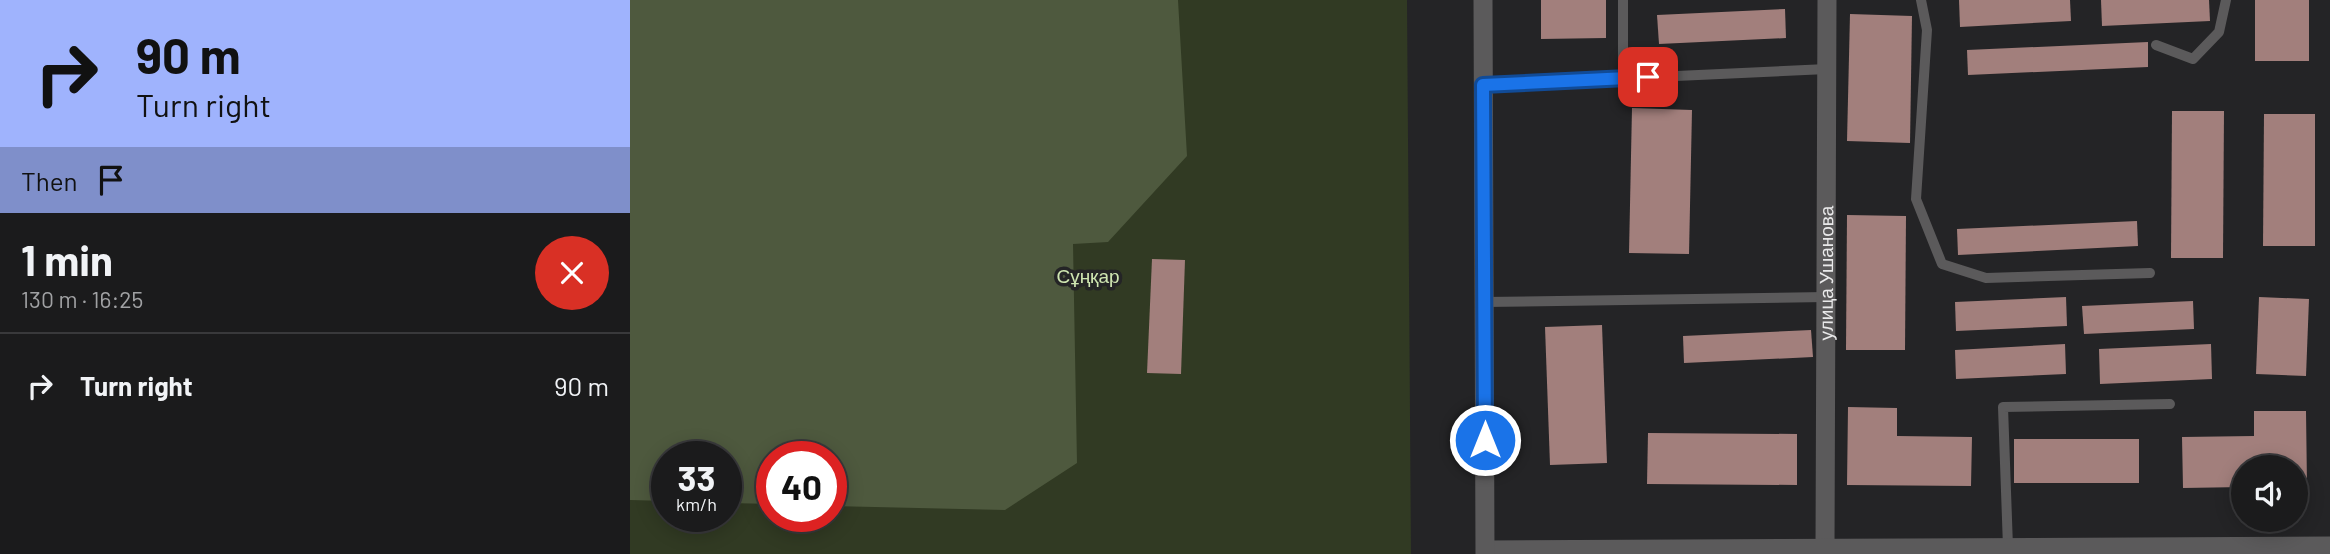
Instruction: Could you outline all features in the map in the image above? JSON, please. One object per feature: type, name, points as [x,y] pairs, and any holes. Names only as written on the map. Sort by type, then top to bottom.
[{"type":"street","points":[[1483,0],[1485,552],[2008,547],[2116,550],[2330,546]]},
{"type":"street","name":"улица Ушанова","points":[[1825,548],[1827,0]]},
{"type":"lane","points":[[1623,0],[1623,79]]},
{"type":"lane","points":[[1921,0],[1927,30],[1916,200],[1942,264],[1986,278],[2150,273]]},
{"type":"lane","points":[[2155,45],[2193,59],[2218,32],[2226,0]]},
{"type":"lane","points":[[1483,85],[1827,69]]},
{"type":"lane","points":[[1484,302],[1826,297]]},
{"type":"lane","points":[[2008,547],[2003,407],[2169,404]]},
{"type":"green space","name":"Сұңқар","points":[[630,0],[1407,0],[1411,554],[630,554]]},
{"type":"green space","points":[[630,0],[1178,0],[1187,156],[1108,242],[1073,244],[1077,463],[1005,510],[847,506],[847,441],[756,441],[756,504],[742,503],[742,441],[651,441],[651,501],[630,500]]},
{"type":"building","points":[[1541,0],[1606,0],[1606,38],[1541,39]]},
{"type":"building","points":[[1959,0],[2070,0],[2071,21],[1960,27]]},
{"type":"building","points":[[2101,0],[2209,0],[2210,21],[2102,26]]},
{"type":"building","points":[[2255,0],[2309,0],[2309,61],[2255,61]]},
{"type":"building","points":[[1785,9],[1786,38],[1659,44],[1657,15]]},
{"type":"building","points":[[1850,14],[1912,16],[1910,143],[1847,141]]},
{"type":"building","points":[[2148,42],[2148,67],[1968,75],[1967,50]]},
{"type":"building","points":[[1632,108],[1692,110],[1689,254],[1629,253]]},
{"type":"building","points":[[2172,111],[2224,111],[2223,258],[2171,258]]},
{"type":"building","points":[[2264,114],[2315,114],[2315,246],[2263,246]]},
{"type":"building","points":[[1847,215],[1906,216],[1905,350],[1846,350]]},
{"type":"building","points":[[2137,221],[2138,246],[1958,255],[1957,229]]},
{"type":"building","points":[[1152,259],[1185,260],[1181,374],[1147,373]]},
{"type":"building","points":[[2066,297],[2067,326],[1956,331],[1955,302]]},
{"type":"building","points":[[2259,297],[2309,299],[2306,376],[2256,374]]},
{"type":"building","points":[[2193,301],[2194,329],[2084,334],[2082,306]]},
{"type":"building","points":[[1602,325],[1607,463],[1550,465],[1545,327]]},
{"type":"building","points":[[1811,330],[1813,357],[1684,363],[1683,336]]},
{"type":"building","points":[[2065,344],[2066,374],[1956,379],[1955,350]]},
{"type":"building","points":[[2211,344],[2212,379],[2100,384],[2099,349]]},
{"type":"building","points":[[1848,407],[1897,408],[1897,436],[1972,437],[1971,486],[1847,485]]},
{"type":"building","points":[[2254,411],[2306,411],[2307,455],[2231,455],[2231,487],[2183,488],[2182,437],[2254,436]]},
{"type":"building","points":[[1648,433],[1797,434],[1797,485],[1647,484]]},
{"type":"building","points":[[2014,439],[2139,439],[2139,483],[2014,483]]},
{"type":"route","points":[[1485,440],[1483,85],[1648,77]]}]
